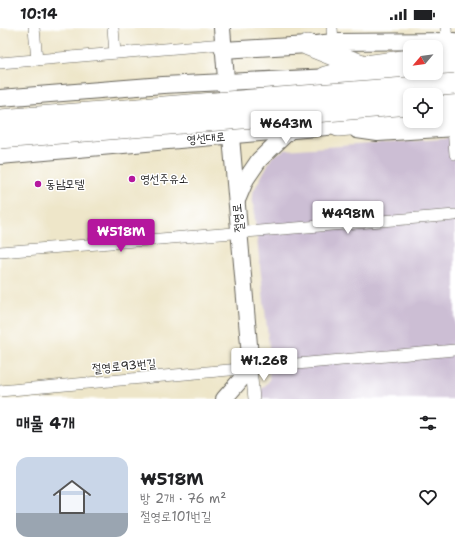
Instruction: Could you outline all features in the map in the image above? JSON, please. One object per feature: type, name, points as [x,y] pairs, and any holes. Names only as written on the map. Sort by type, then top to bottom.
[{"type":"highway","points":[[308,45],[365,66]]},
{"type":"highway","points":[[325,77],[365,66],[403,64]]},
{"type":"highway","points":[[0,120],[455,84]]},
{"type":"highway","points":[[443,102],[455,101]]},
{"type":"highway","points":[[0,138],[403,105]]},
{"type":"highway","points":[[338,126],[403,121]]},
{"type":"main road","name":"절영로","points":[[222,28],[251,368]]},
{"type":"main road","points":[[223,47],[308,45],[333,35],[448,45]]},
{"type":"main road","points":[[0,98],[163,85],[325,77],[403,65]]},
{"type":"main road","points":[[443,71],[455,70]]},
{"type":"main road","points":[[443,109],[455,108]]},
{"type":"main road","name":"영선대로","points":[[0,156],[338,126],[376,114],[403,112]]},
{"type":"main road","points":[[338,126],[378,133],[450,123]]},
{"type":"main road","points":[[236,202],[246,179],[259,160],[290,130]]},
{"type":"main road","points":[[224,399],[251,368]]},
{"type":"street","points":[[34,28],[37,60]]},
{"type":"street","points":[[113,28],[115,53]]},
{"type":"street","points":[[0,63],[115,53],[223,47]]},
{"type":"street","points":[[450,123],[455,154]]},
{"type":"street","points":[[0,252],[455,215]]},
{"type":"street","name":"절영로93번길","points":[[0,391],[455,350]]},
{"type":"street","points":[[251,368],[254,399]]},
{"type":"shaded area","points":[[455,138],[455,399],[253,399],[269,381],[270,355],[252,194],[272,157],[284,150]]},
{"type":"place","name":"영선주유소","points":[[132,179]]},
{"type":"place","name":"동남모텔","points":[[38,184]]}]
